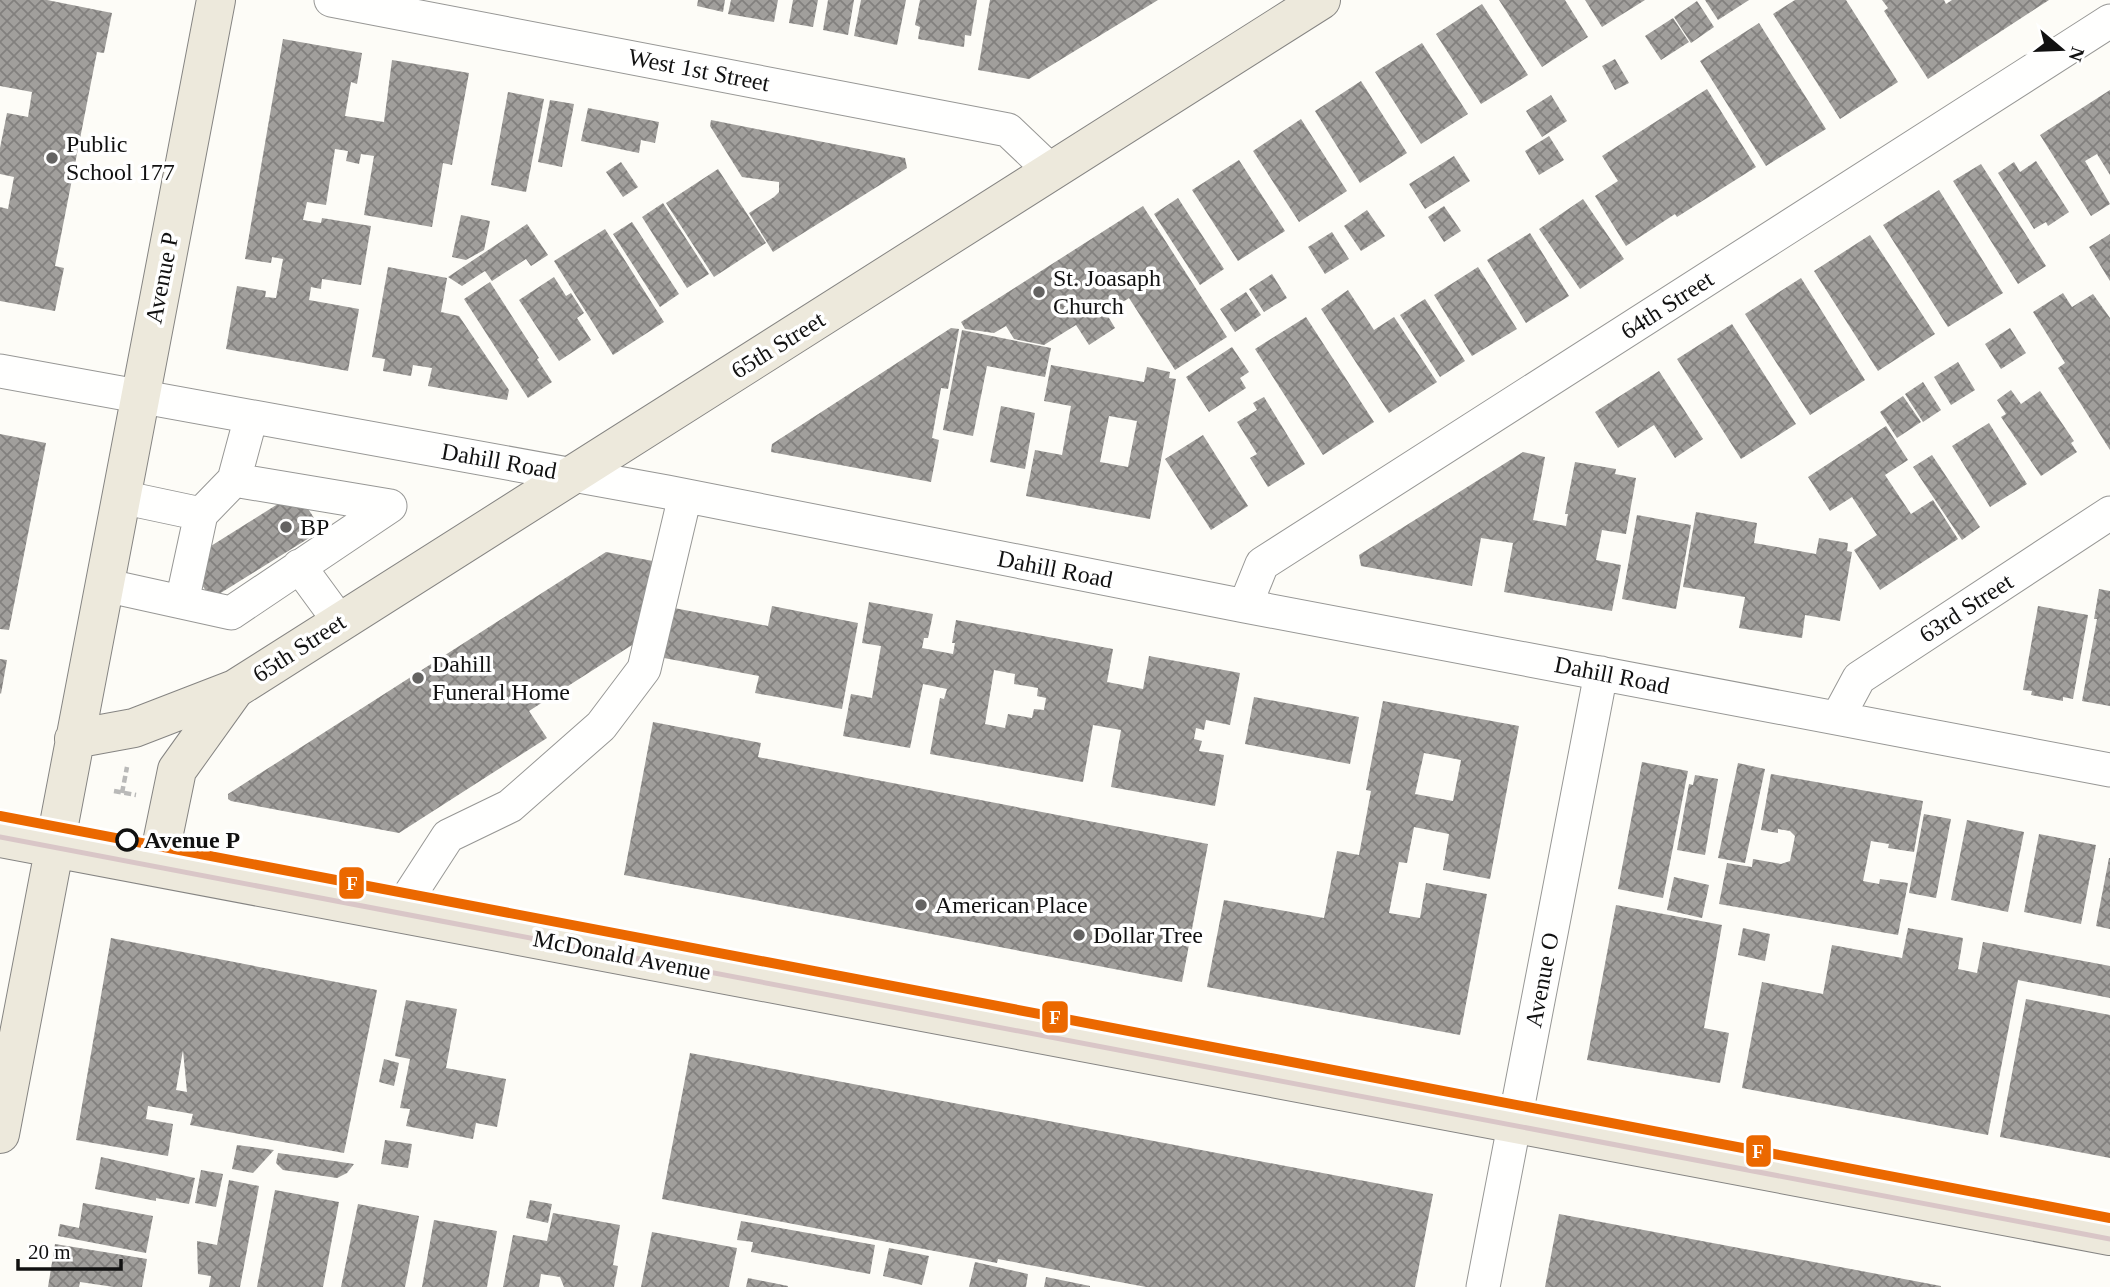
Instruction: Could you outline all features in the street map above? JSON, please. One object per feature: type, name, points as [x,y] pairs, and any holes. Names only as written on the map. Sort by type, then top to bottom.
[{"type":"main road","name":"Avenue P","points":[[0,1134],[216,0]]},
{"type":"main road","name":"65th Street","points":[[74,740],[134,728],[234,689],[1321,0]]},
{"type":"main road","name":"65th Street","points":[[157,867],[177,770],[234,689]]},
{"type":"main road","name":"McDonald Avenue","points":[[0,838],[2110,1236]]},
{"type":"street","name":"West 1st Street","points":[[331,0],[1008,130],[1051,171]]},
{"type":"street","name":"64th Street","points":[[1245,606],[1262,564],[2110,21]]},
{"type":"street","name":"Dahill Road","points":[[0,371],[685,496],[1245,606],[2110,770]]},
{"type":"street","points":[[182,602],[201,514],[234,480],[251,417]]},
{"type":"street","points":[[104,585],[231,613],[390,506],[234,480]]},
{"type":"street","points":[[398,913],[448,836],[510,806],[601,726],[644,669],[685,496]]},
{"type":"street","points":[[121,498],[201,514]]},
{"type":"street","name":"63rd Street","points":[[1838,717],[1859,678],[2110,513]]},
{"type":"street","points":[[299,566],[340,622]]},
{"type":"street","name":"Avenue O","points":[[1483,1287],[1601,673]]},
{"type":"path","points":[[122,793],[127,767]]},
{"type":"building","name":"Public School 177","points":[[0,0],[47,0],[112,13],[104,53],[97,52],[55,266],[64,268],[55,311],[0,301],[0,207],[8,209],[14,177],[0,174],[0,148],[7,113],[28,117],[32,92],[0,86]]},
{"type":"building","points":[[698,0],[725,0],[723,12],[697,6]]},
{"type":"building","points":[[731,0],[778,0],[774,22],[728,14]]},
{"type":"building","points":[[793,0],[818,0],[813,27],[789,23]]},
{"type":"building","points":[[828,0],[854,0],[848,35],[823,30]]},
{"type":"building","points":[[861,0],[906,0],[897,45],[854,36]]},
{"type":"building","points":[[920,0],[977,0],[971,36],[965,35],[964,47],[918,39],[920,27],[915,25]]},
{"type":"building","points":[[990,0],[1158,0],[1029,79],[978,70]]},
{"type":"building","points":[[1499,0],[1565,0],[1588,37],[1542,67]]},
{"type":"building","points":[[1585,0],[1645,0],[1602,27]]},
{"type":"building","points":[[1705,0],[1749,0],[1718,20]]},
{"type":"building","points":[[1795,0],[1846,0],[1898,82],[1840,119],[1773,14]]},
{"type":"building","points":[[1882,0],[1944,0],[1946,4],[1952,0],[2049,0],[1928,79],[1884,11],[1888,8]]},
{"type":"building","points":[[1697,1],[1714,27],[1691,43],[1674,17]]},
{"type":"building","points":[[1482,4],[1528,75],[1481,104],[1436,34]]},
{"type":"building","points":[[1673,18],[1689,42],[1661,60],[1645,36]]},
{"type":"building","points":[[1759,23],[1826,129],[1766,166],[1700,61]]},
{"type":"building","points":[[283,39],[362,53],[357,84],[351,82],[345,116],[384,122],[392,60],[469,73],[452,165],[443,163],[432,227],[364,215],[374,156],[361,154],[359,164],[346,161],[348,151],[335,149],[326,205],[307,202],[303,220],[321,223],[322,218],[371,226],[361,285],[322,279],[321,289],[311,287],[309,300],[359,309],[348,371],[226,349],[237,286],[266,291],[265,297],[276,298],[283,259],[272,257],[271,263],[245,259]]},
{"type":"building","points":[[1422,43],[1468,114],[1421,144],[1375,72]]},
{"type":"building","points":[[1615,59],[1629,83],[1615,90],[1602,66]]},
{"type":"building","points":[[1361,81],[1407,153],[1360,183],[1315,111]]},
{"type":"building","points":[[1707,89],[1756,167],[1626,246],[1595,196],[1618,181],[1602,156]]},
{"type":"building","points":[[2110,90],[2110,175],[2097,154],[2085,161],[2110,204],[2091,216],[2040,135]]},
{"type":"building","points":[[508,92],[544,99],[526,192],[491,185]]},
{"type":"building","points":[[1551,95],[1567,121],[1542,137],[1526,111]]},
{"type":"building","points":[[550,100],[574,104],[562,167],[538,162]]},
{"type":"building","points":[[588,108],[659,122],[655,143],[641,140],[639,153],[581,141]]},
{"type":"building","points":[[1301,119],[1347,191],[1299,222],[1253,151]]},
{"type":"building","points":[[711,120],[905,158],[907,168],[773,252],[749,213],[779,192],[779,182],[742,177],[710,126]]},
{"type":"building","points":[[1549,136],[1564,160],[1539,175],[1525,151]]},
{"type":"building","points":[[1454,156],[1470,181],[1425,209],[1409,184]]},
{"type":"building","points":[[1239,160],[1285,231],[1238,261],[1192,190]]},
{"type":"building","points":[[2036,161],[2069,212],[2048,226],[2046,222],[2034,229],[1998,173],[2014,162],[2020,172]]},
{"type":"building","points":[[621,162],[638,187],[623,197],[606,172]]},
{"type":"building","points":[[1981,164],[2046,266],[2018,284],[1953,181]]},
{"type":"building","points":[[718,169],[766,243],[714,277],[666,203]]},
{"type":"building","points":[[1939,190],[2003,293],[1948,327],[1883,225]]},
{"type":"building","points":[[1178,198],[1224,269],[1200,285],[1154,214]]},
{"type":"building","points":[[1583,199],[1624,259],[1580,289],[1539,229]]},
{"type":"building","points":[[663,203],[709,274],[687,288],[642,217]]},
{"type":"building","points":[[1143,206],[1227,337],[1175,370],[1129,298],[1106,313],[1115,328],[1089,345],[1076,325],[1044,345],[1014,339],[1006,326],[994,333],[965,329],[961,322]]},
{"type":"building","points":[[1444,206],[1461,231],[1444,242],[1428,217]]},
{"type":"building","points":[[1367,210],[1385,236],[1361,251],[1344,226]]},
{"type":"building","points":[[461,215],[490,221],[484,250],[466,260],[452,257]]},
{"type":"building","points":[[632,222],[679,294],[660,307],[613,234]]},
{"type":"building","points":[[527,224],[548,255],[531,266],[526,259],[492,281],[485,271],[462,286],[448,277]]},
{"type":"building","points":[[605,229],[664,322],[613,355],[554,261]]},
{"type":"building","points":[[1332,232],[1349,259],[1325,274],[1308,247]]},
{"type":"building","points":[[1530,233],[1569,296],[1526,323],[1487,260]]},
{"type":"building","points":[[2110,234],[2110,281],[2089,247]]},
{"type":"building","points":[[1870,235],[1935,334],[1878,371],[1814,271]]},
{"type":"building","points":[[388,267],[447,278],[441,312],[459,316],[509,390],[507,400],[428,386],[432,368],[413,365],[411,376],[383,371],[385,359],[372,357]]},
{"type":"building","points":[[1478,267],[1517,329],[1472,356],[1434,295]]},
{"type":"building","points":[[1272,274],[1287,298],[1264,312],[1249,289]]},
{"type":"building","points":[[554,277],[566,296],[571,293],[584,313],[577,318],[591,340],[559,361],[519,300]]},
{"type":"building","points":[[1801,278],[1865,380],[1810,415],[1745,314]]},
{"type":"building","points":[[490,282],[552,382],[528,398],[464,299]]},
{"type":"building","points":[[1348,290],[1374,330],[1394,317],[1437,382],[1389,413],[1321,309]]},
{"type":"building","points":[[1246,292],[1261,315],[1235,332],[1220,309]]},
{"type":"building","points":[[2063,293],[2072,307],[2093,294],[2110,318],[2110,450],[2058,368],[2065,363],[2033,312]]},
{"type":"building","points":[[1425,299],[1465,361],[1440,377],[1400,315]]},
{"type":"building","points":[[1306,317],[1374,422],[1323,455],[1255,349]]},
{"type":"building","points":[[1732,324],[1796,424],[1741,459],[1677,359]]},
{"type":"building","points":[[951,328],[959,329],[948,389],[941,388],[932,438],[939,440],[931,482],[771,452],[772,444]]},
{"type":"building","points":[[2010,328],[2026,353],[2001,369],[1985,344]]},
{"type":"building","points":[[962,330],[1051,348],[1045,377],[987,366],[973,436],[943,430]]},
{"type":"building","points":[[1232,347],[1249,372],[1240,378],[1246,388],[1209,412],[1186,377]]},
{"type":"building","points":[[1958,362],[1975,390],[1951,405],[1934,377]]},
{"type":"building","points":[[1051,365],[1144,382],[1147,367],[1170,372],[1169,378],[1176,379],[1150,519],[1026,496],[1035,450],[1062,455],[1071,406],[1044,401]],"holes":[[[1109,416],[1137,421],[1128,467],[1100,462]]]},
{"type":"building","points":[[1659,371],[1703,439],[1675,458],[1654,425],[1618,448],[1595,412]]},
{"type":"building","points":[[1923,382],[1941,410],[1923,422],[1905,394]]},
{"type":"building","points":[[2011,390],[2021,404],[2040,391],[2074,441],[2071,443],[2077,452],[2041,476],[2001,417],[2006,414],[1997,400]]},
{"type":"building","points":[[1903,396],[1921,422],[1897,438],[1880,412]]},
{"type":"building","points":[[1264,397],[1305,464],[1268,487],[1250,458],[1257,454],[1237,422],[1257,410],[1253,403]]},
{"type":"building","points":[[1001,406],[1035,413],[1025,469],[990,462]]},
{"type":"building","points":[[1989,423],[2027,484],[1990,507],[1952,446]]},
{"type":"building","points":[[1886,426],[1908,460],[1885,475],[1911,514],[1933,500],[1958,539],[1880,590],[1854,550],[1877,535],[1852,497],[1830,511],[1808,477]]},
{"type":"building","points":[[0,434],[46,443],[9,630],[0,629]]},
{"type":"building","points":[[1203,435],[1248,506],[1211,530],[1165,459]]},
{"type":"building","points":[[1523,452],[1545,457],[1533,520],[1566,526],[1568,514],[1565,514],[1575,462],[1616,469],[1615,474],[1636,478],[1626,534],[1602,530],[1596,560],[1621,565],[1612,611],[1504,592],[1513,543],[1481,538],[1472,586],[1361,566],[1359,555]]},
{"type":"building","points":[[1932,455],[1980,527],[1962,540],[1913,467]]},
{"type":"building","points":[[297,492],[322,530],[211,599],[187,561]]},
{"type":"building","points":[[1696,512],[1757,523],[1754,543],[1816,554],[1819,538],[1848,543],[1847,551],[1852,552],[1840,621],[1805,615],[1802,638],[1739,628],[1745,597],[1683,587]]},
{"type":"building","points":[[1637,515],[1691,525],[1676,609],[1622,599]]},
{"type":"building","points":[[606,552],[658,562],[643,638],[529,711],[547,738],[399,833],[228,799],[228,794]]},
{"type":"building","points":[[2099,589],[2110,591],[2110,706],[2082,701],[2097,619],[2094,619]]},
{"type":"building","points":[[869,602],[933,614],[928,638],[924,638],[922,648],[953,654],[956,620],[1113,649],[1107,682],[1143,689],[1149,656],[1240,673],[1230,725],[1206,720],[1204,730],[1196,728],[1194,739],[1202,741],[1199,751],[1224,755],[1215,806],[1111,787],[1121,730],[1093,725],[1083,782],[930,754],[940,698],[944,699],[947,689],[923,684],[910,748],[843,736],[851,694],[872,698],[881,646],[862,643]],"holes":[[[994,670],[1015,674],[1014,684],[1038,688],[1037,696],[1046,698],[1044,710],[1034,709],[1032,718],[1008,714],[1005,728],[985,724]]]},
{"type":"building","points":[[772,606],[858,623],[842,709],[755,693],[759,676],[664,658],[674,608],[768,626]]},
{"type":"building","points":[[2038,606],[2088,615],[2073,699],[2063,697],[2063,701],[2031,695],[2032,691],[2023,690]]},
{"type":"building","points":[[0,659],[7,660],[1,694],[0,693]]},
{"type":"building","points":[[1254,697],[1359,717],[1350,764],[1245,744]]},
{"type":"building","points":[[1383,701],[1519,726],[1490,879],[1443,870],[1449,834],[1414,827],[1407,863],[1399,862],[1389,913],[1420,918],[1426,883],[1487,894],[1460,1035],[1207,987],[1224,900],[1324,918],[1337,851],[1359,855],[1371,791],[1366,790]],"holes":[[[1424,753],[1461,760],[1453,801],[1415,794]]]},
{"type":"building","points":[[653,722],[761,743],[758,757],[1208,844],[1182,982],[624,875]]},
{"type":"building","points":[[1642,762],[1688,771],[1663,898],[1618,889]]},
{"type":"building","points":[[1738,763],[1765,769],[1745,863],[1718,858]]},
{"type":"building","points":[[1771,774],[1923,801],[1914,852],[1888,848],[1889,844],[1871,841],[1863,881],[1879,884],[1880,879],[1908,883],[1898,935],[1719,904],[1727,863],[1752,867],[1753,859],[1781,864],[1790,861],[1795,836],[1790,831],[1778,829],[1778,833],[1761,830]]},
{"type":"building","points":[[1695,775],[1718,779],[1705,855],[1677,850],[1689,784],[1693,785]]},
{"type":"building","points":[[1924,814],[1951,819],[1936,898],[1909,893]]},
{"type":"building","points":[[1967,820],[2024,832],[2008,912],[1951,900]]},
{"type":"building","points":[[2039,834],[2096,845],[2081,924],[2024,912]]},
{"type":"building","points":[[2110,858],[2110,929],[2096,926]]},
{"type":"building","points":[[1674,877],[1709,885],[1702,918],[1667,910]]},
{"type":"building","points":[[1616,905],[1722,925],[1704,1028],[1729,1033],[1720,1083],[1587,1060]]},
{"type":"building","points":[[1743,928],[1770,934],[1765,961],[1738,955]]},
{"type":"building","points":[[1908,928],[1963,938],[1958,969],[1977,973],[1983,942],[2110,966],[2110,998],[2018,980],[1988,1135],[1742,1088],[1762,982],[1823,994],[1832,945],[1902,958]]},
{"type":"building","points":[[111,938],[377,990],[344,1153],[190,1125],[193,1114],[148,1106],[146,1119],[173,1124],[168,1156],[76,1140]],"holes":[[[183,1050],[187,1092],[176,1090]]]},
{"type":"building","points":[[2026,999],[2110,1015],[2110,1158],[2000,1137]]},
{"type":"building","points":[[406,1000],[457,1009],[446,1068],[506,1079],[497,1127],[476,1123],[473,1139],[406,1126],[410,1109],[400,1108],[410,1059],[395,1056]]},
{"type":"building","points":[[690,1053],[1433,1194],[1415,1287],[1146,1287],[998,1259],[997,1263],[662,1199]]},
{"type":"building","points":[[384,1059],[399,1063],[394,1086],[379,1082]]},
{"type":"building","points":[[385,1140],[412,1144],[408,1168],[381,1164]]},
{"type":"building","points":[[237,1145],[274,1150],[253,1173],[232,1169]]},
{"type":"building","points":[[278,1153],[354,1164],[347,1173],[337,1178],[283,1170],[276,1163]]},
{"type":"building","points":[[101,1157],[195,1178],[189,1204],[156,1198],[156,1201],[95,1189]]},
{"type":"building","points":[[201,1170],[223,1174],[216,1207],[195,1203]]},
{"type":"building","points":[[229,1180],[259,1186],[240,1287],[209,1287],[211,1276],[198,1274],[197,1241],[217,1245]]},
{"type":"building","points":[[275,1190],[339,1202],[323,1287],[257,1287]]},
{"type":"building","points":[[530,1200],[552,1204],[548,1223],[526,1218]]},
{"type":"building","points":[[83,1203],[153,1216],[146,1253],[58,1236],[60,1224],[79,1228]]},
{"type":"building","points":[[358,1204],[419,1216],[405,1287],[341,1287]]},
{"type":"building","points":[[553,1213],[620,1225],[613,1265],[618,1266],[614,1287],[564,1287],[560,1277],[541,1274],[539,1287],[503,1287],[513,1235],[547,1241]]},
{"type":"building","points":[[1559,1214],[1941,1286],[1941,1287],[1545,1287]]},
{"type":"building","points":[[434,1220],[497,1231],[487,1287],[422,1287]]},
{"type":"building","points":[[741,1221],[875,1245],[870,1274],[751,1252],[753,1242],[737,1240]]},
{"type":"building","points":[[652,1232],[737,1248],[729,1287],[641,1287]]},
{"type":"building","points":[[55,1244],[147,1259],[142,1287],[114,1287],[80,1282],[79,1287],[48,1287]]},
{"type":"building","points":[[889,1248],[929,1256],[922,1285],[883,1276]]},
{"type":"building","points":[[975,1262],[1028,1274],[1026,1287],[969,1287]]},
{"type":"building","points":[[1046,1277],[1090,1286],[1090,1287],[1044,1287]]},
{"type":"building","points":[[748,1278],[788,1286],[788,1287],[746,1287]]},
{"type":"railway","points":[[0,837],[2110,1239]]},
{"type":"transit line","name":"F","points":[[0,816],[2110,1218]]},
{"type":"place","name":"Public School 177","points":[[52,158]]},
{"type":"place","name":"St. Joasaph Church","points":[[1039,292]]},
{"type":"place","name":"BP","points":[[286,527]]},
{"type":"place","name":"Dahill Funeral Home","points":[[418,678]]},
{"type":"place","name":"Avenue P","points":[[127,840]]},
{"type":"place","name":"American Place","points":[[921,905]]},
{"type":"place","name":"Dollar Tree","points":[[1079,935]]}]
